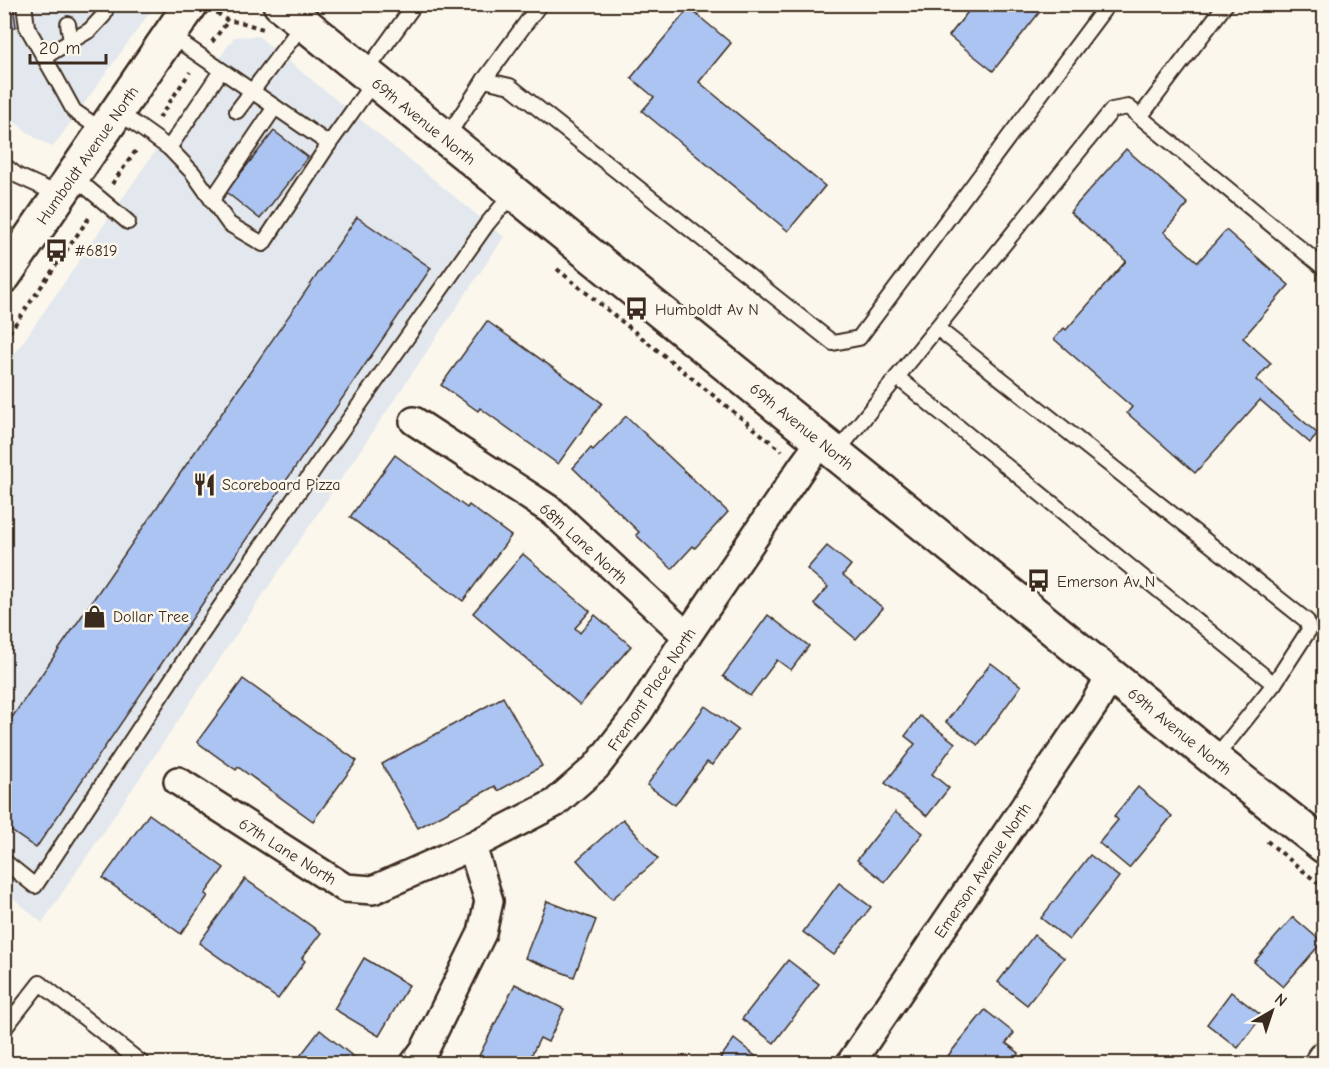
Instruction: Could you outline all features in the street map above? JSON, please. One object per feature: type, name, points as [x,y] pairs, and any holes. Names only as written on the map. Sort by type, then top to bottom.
[{"type":"street","name":"Humboldt Avenue North","points":[[4,276],[191,4]]},
{"type":"street","name":"69th Avenue North","points":[[291,14],[1324,846]]},
{"type":"street","name":"68th Lane North","points":[[414,421],[552,511],[687,636]]},
{"type":"street","name":"Fremont Place North","points":[[472,846],[555,803],[596,767],[638,713],[687,636],[802,467],[828,447]]},
{"type":"street","name":"Emerson Avenue North","points":[[850,1064],[1095,703],[1111,675]]},
{"type":"street","name":"67th Lane North","points":[[177,781],[345,888],[373,890],[472,846]]},
{"type":"street","points":[[414,1064],[425,1049],[482,933],[489,901],[472,846]]},
{"type":"street","points":[[1322,1064],[1324,1059]]},
{"type":"lane","points":[[24,4],[27,27],[74,111],[148,134],[169,148],[196,168],[212,200],[230,224],[263,244],[329,144],[415,4]]},
{"type":"lane","points":[[44,57],[90,30],[104,15],[107,4]]},
{"type":"lane","points":[[446,138],[484,80],[540,4]]},
{"type":"lane","points":[[484,80],[510,86],[833,342],[859,338],[1108,4]]},
{"type":"lane","points":[[1140,117],[1226,4]]},
{"type":"lane","points":[[237,111],[251,91],[291,14]]},
{"type":"lane","points":[[68,24],[71,41]]},
{"type":"lane","points":[[170,35],[329,144]]},
{"type":"lane","points":[[169,148],[222,71]]},
{"type":"lane","points":[[212,200],[275,107]]},
{"type":"lane","points":[[828,447],[897,377],[1112,110],[1128,107],[1324,268]]},
{"type":"lane","points":[[4,165],[18,176],[66,185],[101,200],[128,222]]},
{"type":"lane","points":[[4,861],[35,886],[317,465],[487,224],[513,193]]},
{"type":"lane","points":[[937,328],[1307,621],[1309,630],[1274,684],[1214,759]]},
{"type":"lane","points":[[897,377],[1274,684]]},
{"type":"lane","points":[[4,1029],[40,983],[143,1064]]},
{"type":"path","points":[[4,340],[228,21]]},
{"type":"shaded area","points":[[5,5],[155,5],[53,147],[37,139],[5,115]]},
{"type":"shaded area","points":[[258,36],[504,237],[42,923],[5,891],[5,368],[234,37]]},
{"type":"building","points":[[4,4],[13,4],[16,27],[4,29]]},
{"type":"building","points":[[974,4],[1046,4],[993,71],[949,36]]},
{"type":"building","points":[[689,8],[731,43],[699,82],[825,186],[788,231],[642,111],[654,97],[631,78]]},
{"type":"building","points":[[274,131],[308,157],[260,219],[226,192]]},
{"type":"building","points":[[1126,149],[1188,204],[1164,232],[1198,262],[1226,230],[1289,285],[1243,338],[1271,363],[1256,380],[1318,434],[1310,443],[1260,400],[1195,473],[1127,413],[1132,407],[1054,339],[1064,328],[1066,330],[1126,261],[1070,212]]},
{"type":"building","points":[[357,217],[431,268],[36,848],[4,826],[4,729]]},
{"type":"building","points":[[487,321],[602,403],[558,464],[480,408],[478,411],[441,385]]},
{"type":"building","points":[[626,416],[728,512],[672,569],[636,535],[639,532],[573,468]]},
{"type":"building","points":[[395,455],[467,508],[469,505],[511,536],[463,601],[350,517]]},
{"type":"building","points":[[827,546],[851,565],[843,575],[883,608],[856,639],[814,604],[828,587],[807,569]]},
{"type":"building","points":[[523,554],[590,611],[575,628],[580,633],[595,615],[631,646],[580,705],[473,613]]},
{"type":"building","points":[[768,615],[809,646],[791,670],[777,660],[750,696],[723,676]]},
{"type":"building","points":[[991,663],[1021,686],[978,745],[946,722]]},
{"type":"building","points":[[243,679],[357,761],[313,821],[238,767],[236,770],[197,742]]},
{"type":"building","points":[[503,697],[542,766],[498,791],[495,786],[418,828],[382,764]]},
{"type":"building","points":[[705,706],[738,730],[712,765],[707,762],[675,805],[647,785]]},
{"type":"building","points":[[920,716],[955,743],[932,774],[949,788],[927,816],[885,783],[915,744],[905,736]]},
{"type":"building","points":[[1138,787],[1172,816],[1129,868],[1099,843],[1118,820],[1114,816]]},
{"type":"building","points":[[895,812],[923,833],[885,882],[857,860]]},
{"type":"building","points":[[149,814],[224,868],[205,894],[208,896],[181,934],[103,878]]},
{"type":"building","points":[[623,819],[658,859],[612,899],[577,860]]},
{"type":"building","points":[[1090,855],[1119,877],[1069,940],[1041,918]]},
{"type":"building","points":[[245,879],[321,933],[302,958],[305,961],[278,999],[199,943]]},
{"type":"building","points":[[839,883],[871,907],[834,955],[803,932]]},
{"type":"building","points":[[547,901],[596,920],[574,977],[525,958]]},
{"type":"building","points":[[1293,917],[1322,942],[1283,987],[1254,962]]},
{"type":"building","points":[[1034,935],[1064,958],[1027,1005],[998,982]]},
{"type":"building","points":[[364,958],[409,985],[379,1036],[334,1009]]},
{"type":"building","points":[[788,960],[819,984],[774,1043],[742,1019]]},
{"type":"building","points":[[515,984],[564,1009],[548,1042],[540,1038],[527,1064],[494,1064],[479,1056]]},
{"type":"building","points":[[1231,992],[1262,1016],[1238,1048],[1207,1024]]},
{"type":"building","points":[[985,1010],[1014,1033],[1006,1043],[1019,1053],[1011,1064],[956,1064],[947,1057]]},
{"type":"building","points":[[320,1030],[360,1062],[359,1064],[294,1064]]},
{"type":"building","points":[[734,1039],[763,1062],[761,1064],[716,1064]]},
{"type":"place","name":"#6819","points":[[56,250]]},
{"type":"place","name":"Humboldt Av N","points":[[637,309]]},
{"type":"place","name":"Scoreboard Pizza","points":[[204,484]]},
{"type":"place","name":"Emerson Av N","points":[[1039,581]]},
{"type":"place","name":"Dollar Tree","points":[[95,616]]}]
